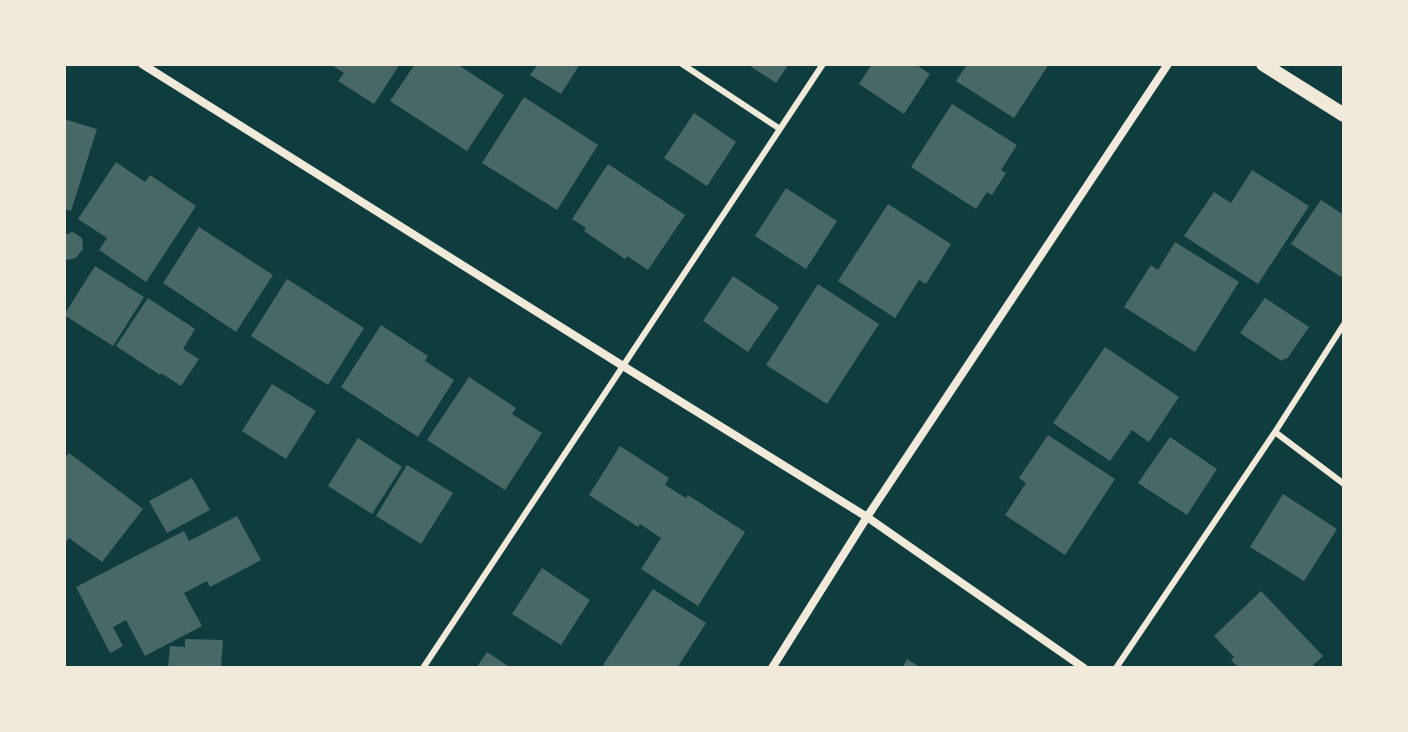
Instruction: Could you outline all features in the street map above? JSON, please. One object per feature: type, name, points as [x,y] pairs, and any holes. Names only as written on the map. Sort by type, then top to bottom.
[{"type":"street","points":[[142,64],[867,517],[1084,668]]},
{"type":"street","points":[[772,668],[867,517],[1168,64]]},
{"type":"street","points":[[1263,64],[1344,115]]},
{"type":"lane","points":[[682,64],[780,129]]},
{"type":"lane","points":[[423,668],[823,64]]},
{"type":"lane","points":[[1116,668],[1344,324]]},
{"type":"lane","points":[[1275,432],[1344,484]]},
{"type":"building","points":[[330,64],[400,64],[374,104],[338,81],[344,73]]},
{"type":"building","points":[[415,64],[457,64],[504,95],[467,151],[390,101]]},
{"type":"building","points":[[538,64],[580,64],[561,94],[530,75]]},
{"type":"building","points":[[747,64],[789,64],[776,83]]},
{"type":"building","points":[[872,64],[915,64],[930,74],[904,114],[859,84]]},
{"type":"building","points":[[967,64],[1049,64],[1014,118],[956,81]]},
{"type":"building","points":[[524,97],[598,145],[557,210],[482,163]]},
{"type":"building","points":[[952,104],[1017,145],[1001,170],[1006,173],[992,195],[987,192],[976,209],[911,167]]},
{"type":"building","points":[[694,113],[736,142],[707,186],[664,158]]},
{"type":"building","points":[[64,119],[97,129],[71,211],[64,209]]},
{"type":"building","points":[[116,162],[145,182],[150,175],[196,206],[146,282],[99,250],[107,238],[78,219]]},
{"type":"building","points":[[608,164],[685,215],[648,270],[627,256],[625,259],[572,219]]},
{"type":"building","points":[[1252,170],[1309,206],[1258,284],[1184,236],[1214,192],[1231,203]]},
{"type":"building","points":[[786,188],[837,221],[806,269],[755,236]]},
{"type":"building","points":[[1321,200],[1344,215],[1344,272],[1341,277],[1291,244]]},
{"type":"building","points":[[888,204],[951,244],[926,284],[919,280],[895,318],[838,281]]},
{"type":"building","points":[[199,227],[273,275],[236,332],[163,283]]},
{"type":"building","points":[[73,232],[82,238],[83,249],[76,258],[67,260],[64,258],[64,235]]},
{"type":"building","points":[[1175,242],[1239,282],[1195,352],[1124,307],[1151,265],[1158,270]]},
{"type":"building","points":[[95,266],[144,297],[113,346],[64,315]]},
{"type":"building","points":[[733,276],[779,307],[748,352],[703,321]]},
{"type":"building","points":[[287,279],[364,328],[328,385],[251,336]]},
{"type":"building","points":[[818,284],[879,324],[827,404],[766,365]]},
{"type":"building","points":[[148,298],[195,329],[183,349],[199,359],[181,386],[116,346]]},
{"type":"building","points":[[1265,298],[1309,327],[1287,359],[1282,361],[1240,333]]},
{"type":"building","points":[[381,325],[428,356],[425,361],[454,380],[418,437],[341,387]]},
{"type":"building","points":[[1105,347],[1179,397],[1149,442],[1132,430],[1110,461],[1053,423]]},
{"type":"building","points":[[469,377],[516,408],[512,414],[542,433],[505,490],[427,440]]},
{"type":"building","points":[[272,384],[316,411],[286,459],[242,431]]},
{"type":"building","points":[[1048,435],[1115,479],[1065,555],[1005,515],[1026,483],[1019,478]]},
{"type":"building","points":[[1170,437],[1217,469],[1187,515],[1138,483]]},
{"type":"building","points":[[358,438],[402,467],[372,514],[328,486]]},
{"type":"building","points":[[620,446],[669,478],[665,485],[686,498],[688,495],[745,532],[698,606],[641,569],[661,538],[589,495]]},
{"type":"building","points":[[69,453],[143,509],[102,562],[69,538],[64,544],[64,459]]},
{"type":"building","points":[[407,465],[453,493],[421,544],[376,516]]},
{"type":"building","points":[[192,478],[210,510],[167,533],[149,501]]},
{"type":"building","points":[[1283,494],[1337,529],[1304,581],[1250,547]]},
{"type":"building","points":[[237,516],[261,560],[210,587],[207,581],[184,593],[202,626],[145,656],[126,620],[113,627],[123,646],[110,653],[76,587],[184,531],[189,541]]},
{"type":"building","points":[[542,568],[590,600],[561,645],[512,614]]},
{"type":"building","points":[[653,589],[706,623],[677,668],[607,668],[603,665]]},
{"type":"building","points":[[1261,591],[1323,656],[1310,668],[1239,668],[1231,660],[1234,657],[1214,636]]},
{"type":"building","points":[[185,639],[223,640],[221,668],[168,668],[170,646],[185,647]]},
{"type":"building","points":[[487,652],[511,668],[476,668]]},
{"type":"building","points":[[907,659],[921,668],[902,668]]}]
